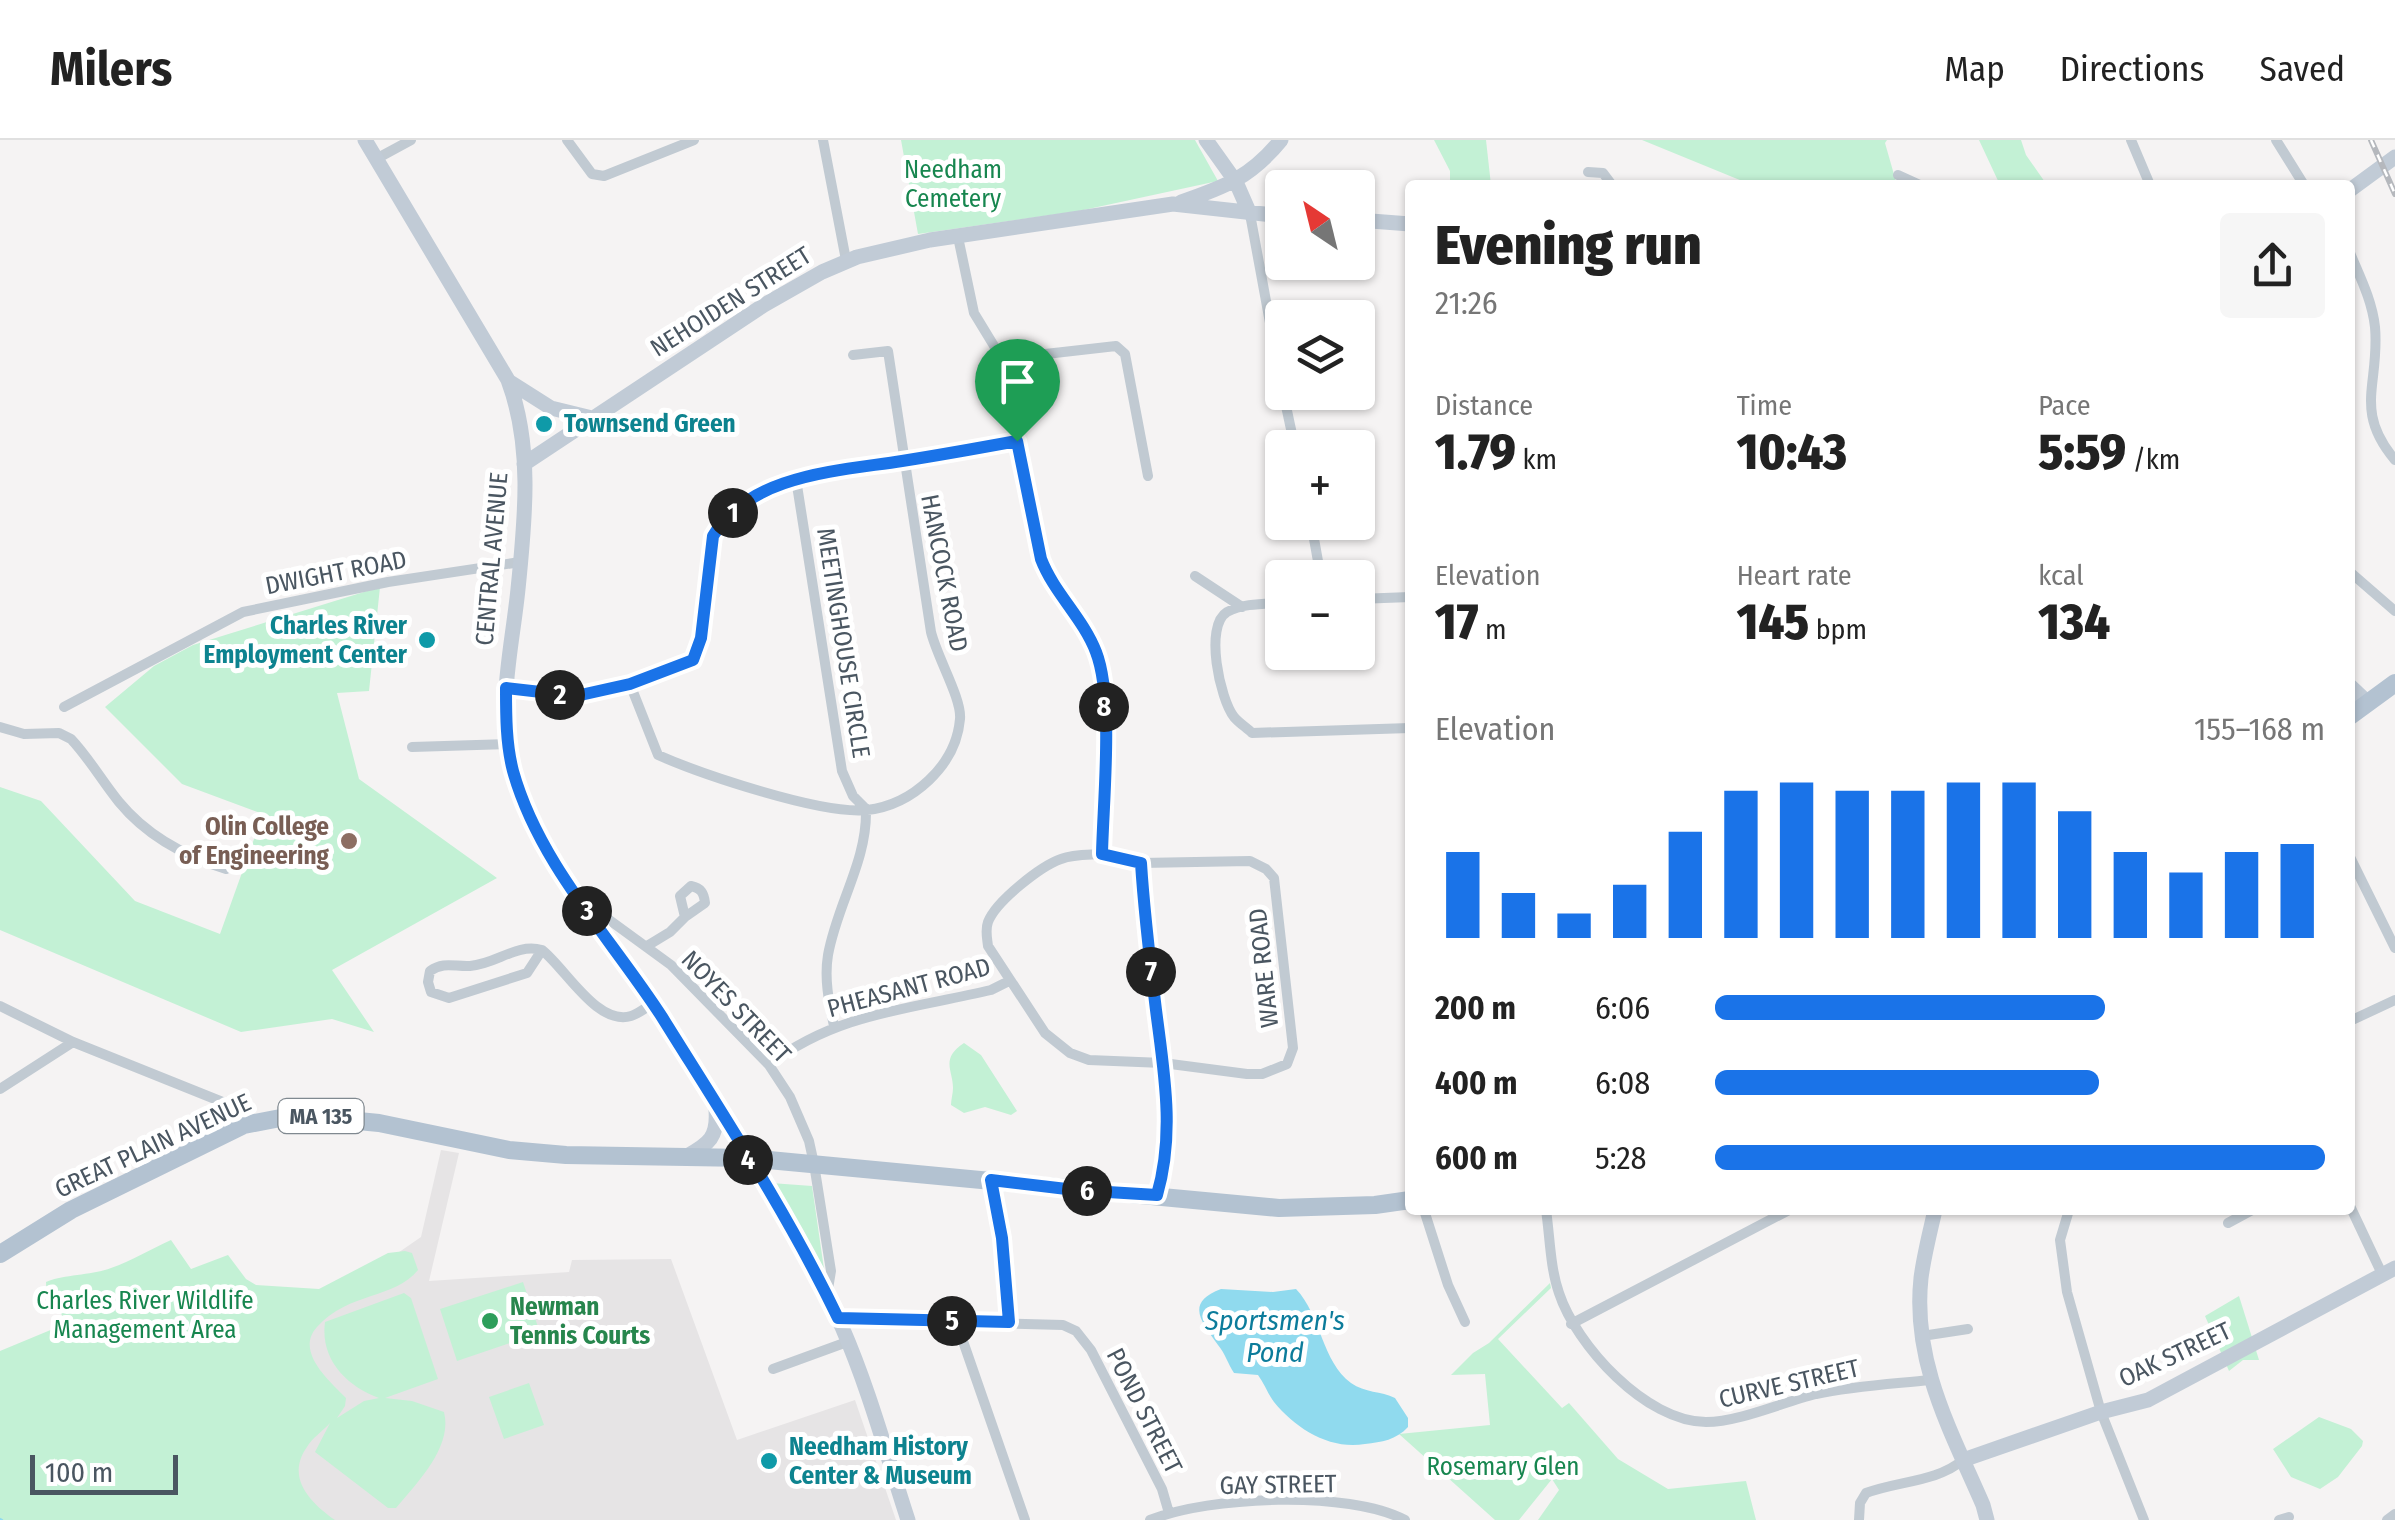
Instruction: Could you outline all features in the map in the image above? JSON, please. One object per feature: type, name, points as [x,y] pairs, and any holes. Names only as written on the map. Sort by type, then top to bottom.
[{"type":"main road","points":[[2355,712],[2395,682]]},
{"type":"main road","name":"GREAT PLAIN AVENUE","points":[[0,1254],[71,1210],[244,1125],[296,1114],[336,1117],[510,1150],[747,1158],[1295,1208],[1405,1200]]},
{"type":"street","name":"CENTRAL AVENUE","points":[[366,140],[508,380],[521,424],[524,464],[520,562],[506,688],[513,770],[528,810],[579,898],[716,1106],[838,1318],[908,1520]]},
{"type":"street","points":[[376,158],[411,140]]},
{"type":"street","points":[[567,140],[592,174],[604,176],[694,140]]},
{"type":"street","points":[[823,140],[846,260]]},
{"type":"street","points":[[1206,140],[1236,182],[1250,214],[1266,300]]},
{"type":"street","points":[[1172,204],[1236,182],[1281,140]]},
{"type":"street","points":[[2131,140],[2148,180]]},
{"type":"street","points":[[2276,140],[2301,180]]},
{"type":"street","points":[[2355,186],[2395,157]]},
{"type":"street","points":[[1588,172],[1603,173],[1608,180]]},
{"type":"street","points":[[1898,175],[1909,180]]},
{"type":"street","name":"NEHOIDEN STREET","points":[[524,464],[764,306],[846,260],[889,248],[1172,204],[1265,215]]},
{"type":"street","points":[[1375,221],[1405,224]]},
{"type":"street","points":[[958,237],[974,313],[1002,360],[1041,559],[1048,576],[1090,637],[1104,685],[1102,854]]},
{"type":"street","points":[[2355,265],[2369,298],[2375,326],[2372,424],[2395,460]]},
{"type":"street","points":[[1002,360],[1116,346],[1124,354],[1148,476]]},
{"type":"street","name":"HANCOCK ROAD","points":[[852,355],[888,350],[936,656],[957,698],[960,718],[946,761],[927,784],[908,797],[866,810]]},
{"type":"street","points":[[508,380],[552,408],[596,419]]},
{"type":"street","points":[[506,688],[576,696],[630,684],[693,660],[701,638],[713,536],[721,522],[756,497],[796,479],[1017,441]]},
{"type":"street","name":"MEETINGHOUSE CIRCLE","points":[[796,479],[842,771],[866,810]]},
{"type":"street","name":"DWIGHT ROAD","points":[[64,707],[243,612],[388,582],[520,562]]},
{"type":"street","points":[[1195,576],[1242,607]]},
{"type":"street","points":[[2355,576],[2395,612]]},
{"type":"street","points":[[1375,598],[1405,596]]},
{"type":"street","points":[[1265,605],[1242,607],[1219,619],[1214,643],[1234,717],[1252,732],[1405,728]]},
{"type":"street","points":[[630,684],[658,755],[752,788],[818,805],[866,810],[867,832],[860,860],[828,955],[827,988],[834,1026]]},
{"type":"street","points":[[2355,691],[2368,703]]},
{"type":"street","points":[[0,727],[24,734],[59,733],[70,738],[120,802],[148,830],[199,861],[226,869]]},
{"type":"street","points":[[412,747],[509,744]]},
{"type":"street","points":[[1157,1195],[1165,1170],[1168,1097],[1141,863],[1102,854],[1074,855],[1054,861],[994,911],[986,931],[988,946],[1045,1033],[1070,1054],[1089,1060],[1163,1062]]},
{"type":"street","name":"WARE ROAD","points":[[1141,863],[1250,861],[1266,869],[1274,878],[1290,1020],[1293,1048],[1288,1064],[1276,1070],[1247,1074],[1163,1062]]},
{"type":"street","points":[[2355,867],[2395,948]]},
{"type":"street","name":"NOYES STREET","points":[[579,898],[671,965],[769,1065],[790,1097],[809,1141],[814,1164],[832,1270],[826,1296]]},
{"type":"street","points":[[647,946],[685,917]]},
{"type":"street","points":[[542,950],[527,973],[449,998],[431,992],[430,971],[437,966],[471,966],[528,946],[542,950],[560,964],[597,1009],[632,1016],[652,1004]]},
{"type":"street","name":"PHEASANT ROAD","points":[[769,1065],[794,1046],[834,1026],[991,990],[1009,982]]},
{"type":"street","points":[[2355,1019],[2395,1000]]},
{"type":"street","points":[[0,1006],[72,1042],[230,1106],[240,1112],[244,1125]]},
{"type":"street","points":[[0,1089],[72,1042]]},
{"type":"street","points":[[687,1156],[715,1136],[716,1106]]},
{"type":"street","points":[[991,1180],[1002,1238],[1009,1322]]},
{"type":"street","points":[[2355,1214],[2389,1271]]},
{"type":"street","points":[[1426,1215],[1464,1322]]},
{"type":"street","name":"CURVE STREET","points":[[1547,1215],[1557,1289],[1580,1339],[1650,1403],[1687,1421],[1712,1422],[1817,1394],[1930,1380]]},
{"type":"street","points":[[1571,1324],[1779,1215]]},
{"type":"street","points":[[1934,1215],[1920,1282],[1922,1336],[1930,1380],[1944,1421],[1964,1460],[1986,1520]]},
{"type":"street","points":[[2068,1215],[2060,1240],[2067,1292],[2102,1412],[2144,1520]]},
{"type":"street","points":[[2228,1224],[2243,1215]]},
{"type":"street","name":"OAK STREET","points":[[1964,1460],[2148,1400],[2389,1271]]},
{"type":"street","name":"POND STREET","points":[[838,1318],[1009,1322],[1063,1325],[1076,1330],[1091,1350],[1162,1490],[1169,1512]]},
{"type":"street","points":[[956,1321],[1024,1520]]},
{"type":"street","points":[[1922,1336],[1968,1328]]},
{"type":"street","points":[[773,1369],[848,1342]]},
{"type":"street","points":[[1859,1520],[1866,1493],[1920,1479],[1964,1460]]},
{"type":"street","name":"GAY STREET","points":[[1150,1520],[1169,1512],[1275,1500],[1366,1505],[1405,1520]]},
{"type":"street","points":[[2387,1520],[2395,1514]]},
{"type":"shaded area","points":[[441,1150],[459,1153],[429,1281],[569,1272],[572,1260],[671,1259],[737,1440],[855,1400],[896,1520],[112,1520],[376,1268],[421,1237]]},
{"type":"green space","name":"Needham Cemetery","points":[[901,140],[1195,140],[1218,181],[1079,211],[918,234]]},
{"type":"green space","points":[[1434,140],[1486,140],[1490,180],[1450,180],[1450,171]]},
{"type":"green space","points":[[1642,140],[1887,140],[1896,180],[1740,180]]},
{"type":"green space","points":[[1979,140],[2021,140],[2044,180],[1998,180]]},
{"type":"green space","name":"Olin College of Engineering","points":[[380,587],[369,691],[337,693],[359,779],[497,878],[332,970],[374,1032],[332,1019],[241,1032],[0,930],[0,787],[41,801],[135,901],[220,934],[263,814],[182,784],[105,707],[154,666],[193,645]]},
{"type":"green space","points":[[964,1043],[981,1055],[1017,1111],[1011,1115],[985,1107],[964,1113],[951,1105],[950,1060]]},
{"type":"green space","points":[[771,1183],[812,1186],[825,1276]]},
{"type":"green space","name":"Charles River Wildlife Management Area","points":[[171,1240],[191,1269],[228,1255],[246,1279],[256,1285],[319,1289],[388,1253],[412,1253],[418,1270],[397,1286],[329,1316],[311,1336],[310,1346],[316,1365],[346,1398],[337,1418],[364,1401],[379,1398],[356,1386],[338,1369],[327,1348],[325,1322],[404,1293],[411,1298],[438,1379],[385,1398],[412,1401],[444,1412],[445,1425],[431,1464],[396,1508],[388,1508],[315,1452],[330,1423],[309,1444],[299,1469],[310,1498],[335,1520],[0,1520],[0,1351],[65,1324],[46,1282],[111,1268]]},
{"type":"green space","name":"Newman Tennis Courts","points":[[523,1282],[540,1333],[457,1361],[440,1309]]},
{"type":"green space","name":"Rosemary Glen","points":[[1550,1283],[1551,1288],[1498,1339],[1562,1408],[1569,1403],[1618,1459],[1668,1489],[1746,1481],[1756,1520],[1538,1520],[1559,1490],[1552,1479],[1519,1520],[1495,1520],[1399,1434],[1490,1425],[1485,1374],[1451,1375]]},
{"type":"green space","points":[[2239,1296],[2259,1360],[2243,1360],[2229,1371],[2205,1316]]},
{"type":"green space","points":[[529,1383],[544,1425],[504,1439],[489,1397]]},
{"type":"green space","points":[[2319,1417],[2351,1429],[2363,1441],[2338,1477],[2320,1489],[2291,1477],[2273,1449]]},
{"type":"water","name":"Sportsmen's Pond","points":[[1221,1289],[1296,1289],[1341,1374],[1356,1386],[1395,1398],[1408,1418],[1408,1427],[1388,1440],[1352,1445],[1339,1444],[1303,1429],[1274,1402],[1258,1375],[1234,1373],[1207,1329],[1200,1307],[1210,1294]]},
{"type":"railway","points":[[2371,140],[2395,194]]},
{"type":"place","name":"Townsend Green","points":[[544,424]]},
{"type":"place","name":"Charles River Employment Center","points":[[427,640]]},
{"type":"place","name":"Olin College of Engineering","points":[[349,841]]},
{"type":"place","name":"Newman Tennis Courts","points":[[490,1321]]},
{"type":"place","name":"Needham History Center & Museum","points":[[769,1461]]},
{"type":"route","points":[[1017,441],[1041,559],[1048,576],[1090,637],[1104,685],[1102,854],[1141,863],[1168,1097],[1165,1170],[1157,1195],[991,1180],[1002,1238],[1009,1322],[838,1318],[693,1067],[544,841],[513,770],[506,688],[576,696],[630,684],[693,660],[701,638],[713,536],[721,522],[776,487],[826,472],[1017,441]]}]
